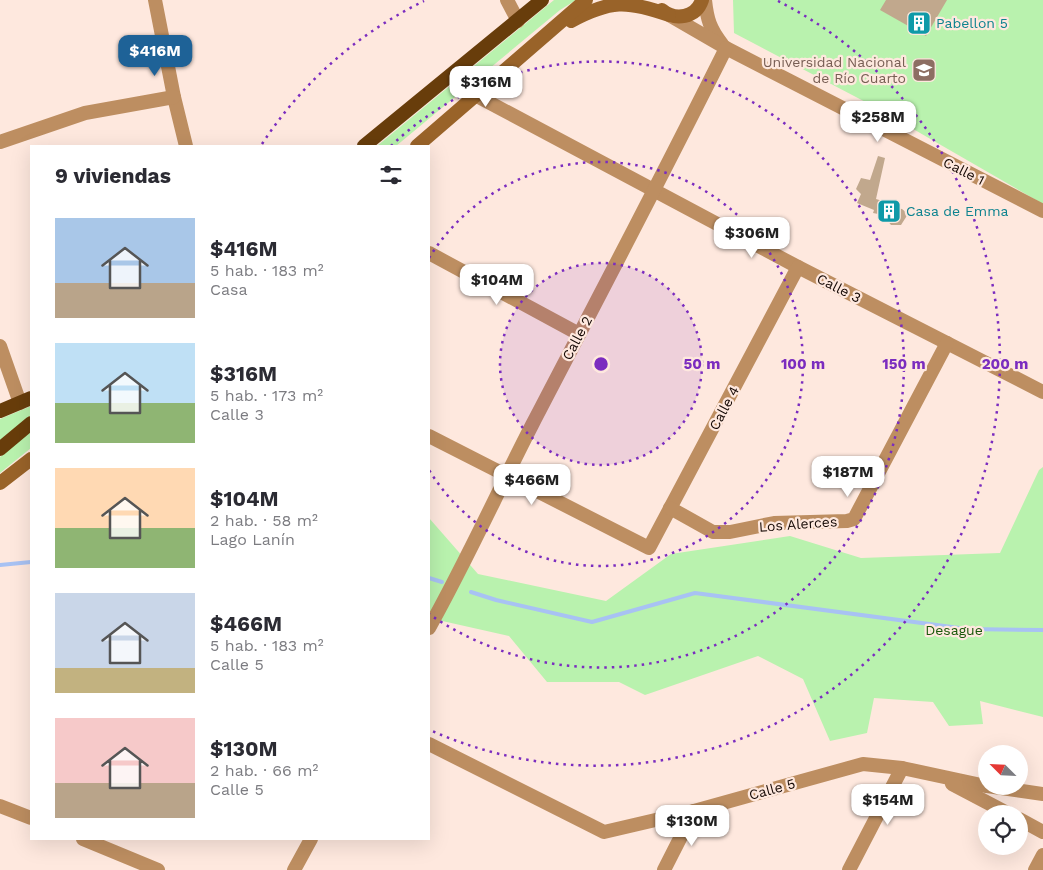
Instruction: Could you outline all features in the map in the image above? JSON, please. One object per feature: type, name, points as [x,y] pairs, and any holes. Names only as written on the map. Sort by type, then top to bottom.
[{"type":"highway","points":[[365,145],[518,21],[535,3]]},
{"type":"highway","points":[[0,411],[26,400]]},
{"type":"highway","points":[[0,449],[30,424]]},
{"type":"main road","points":[[418,145],[586,0]]},
{"type":"main road","points":[[653,0],[657,6],[669,15]]},
{"type":"main road","points":[[534,45],[587,11],[605,4],[626,2],[680,17],[692,13],[704,0]]},
{"type":"main road","points":[[0,483],[30,460]]},
{"type":"street","points":[[155,0],[174,97],[186,145]]},
{"type":"street","points":[[507,0],[518,21]]},
{"type":"street","name":"Calle 1","points":[[704,0],[707,21],[712,32],[726,48]]},
{"type":"street","name":"Calle 1","points":[[669,15],[726,48],[1043,211]]},
{"type":"street","name":"Calle 2","points":[[430,626],[471,550],[505,476],[655,191],[726,48]]},
{"type":"street","name":"Calle 3","points":[[477,96],[798,267],[1043,392]]},
{"type":"street","points":[[0,142],[85,113],[174,97]]},
{"type":"street","points":[[430,254],[579,334]]},
{"type":"street","name":"Calle 4","points":[[505,476],[649,548],[798,267]]},
{"type":"street","name":"Los Alerces","points":[[670,508],[713,532],[730,532],[774,523],[847,521],[854,519],[947,343]]},
{"type":"street","points":[[0,346],[26,400]]},
{"type":"street","points":[[430,437],[505,476]]},
{"type":"street","name":"Calle 5","points":[[430,745],[604,832],[694,811],[863,764],[902,768],[978,784]]},
{"type":"street","points":[[848,870],[902,768]]},
{"type":"street","points":[[936,775],[992,805]]},
{"type":"street","name":"Calle 5","points":[[1028,792],[1043,794]]},
{"type":"street","points":[[0,806],[30,818]]},
{"type":"street","points":[[664,870],[694,811]]},
{"type":"street","points":[[1028,824],[1043,832]]},
{"type":"street","points":[[85,840],[158,870]]},
{"type":"street","points":[[294,870],[310,840]]},
{"type":"street","points":[[1035,870],[1043,855]]},
{"type":"green space","points":[[554,0],[576,0],[560,10],[397,145],[378,145]]},
{"type":"green space","name":"Universidad Nacional de Río Cuarto","points":[[733,0],[1043,0],[1043,204],[875,107],[734,33]]},
{"type":"green space","points":[[30,406],[30,416],[0,440],[0,419]]},
{"type":"green space","points":[[30,432],[30,449],[0,473],[0,457]]},
{"type":"green space","name":"Desague","points":[[1043,467],[1043,717],[980,701],[983,724],[949,726],[933,702],[874,698],[867,733],[830,741],[803,679],[758,656],[645,695],[619,682],[547,682],[509,636],[430,618],[430,519],[478,574],[606,601],[671,554],[790,536],[861,558],[1000,553],[1039,470]]},
{"type":"building","name":"Pabellon 5","points":[[886,0],[947,0],[926,36],[880,10]]},
{"type":"building","points":[[878,156],[885,158],[876,199],[886,202],[886,206],[902,209],[908,214],[901,225],[891,225],[883,215],[873,213],[874,210],[857,203],[861,194],[856,189],[861,178],[870,180]]},
{"type":"waterway","points":[[0,565],[30,562]]},
{"type":"waterway","points":[[430,578],[442,582]]},
{"type":"waterway","points":[[471,592],[496,600],[592,622],[695,593],[967,629],[1043,630]]},
{"type":"place","name":"Pabellon 5","points":[[919,23]]},
{"type":"place","name":"Universidad Nacional de Río Cuarto","points":[[924,70]]},
{"type":"place","name":"Casa de Emma","points":[[889,211]]}]
